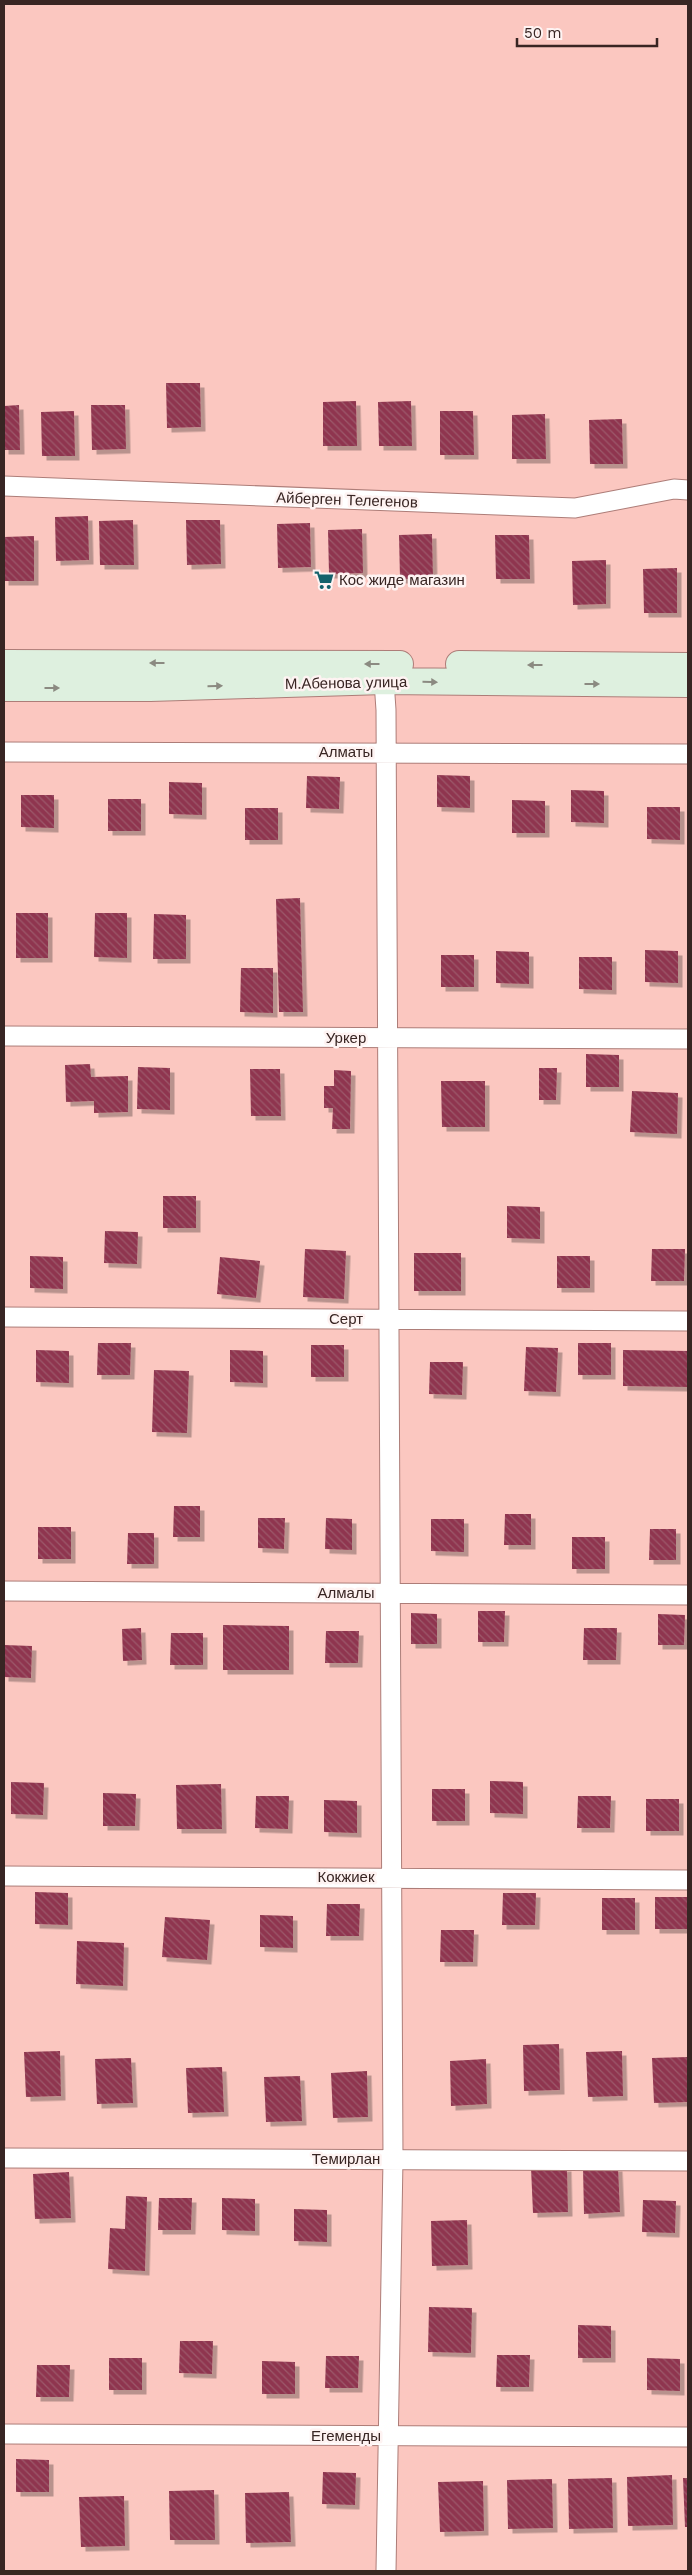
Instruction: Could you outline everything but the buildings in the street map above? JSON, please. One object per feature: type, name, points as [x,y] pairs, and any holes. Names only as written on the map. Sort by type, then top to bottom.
[{"type":"main road","name":"М.Абенова улица","points":[[4,663],[688,666]]},
{"type":"main road","name":"М.Абенова улица","points":[[4,688],[150,688],[384,682],[688,684]]},
{"type":"street","name":"Айберген Телегенов","points":[[4,486],[575,508],[674,489],[688,490]]},
{"type":"street","points":[[384,682],[388,1038],[393,2159],[386,2571]]},
{"type":"street","name":"Алматы","points":[[4,752],[688,754]]},
{"type":"street","name":"Уркер","points":[[4,1036],[688,1040]]},
{"type":"street","name":"Серт","points":[[4,1317],[688,1321]]},
{"type":"street","name":"Алмалы","points":[[4,1590],[688,1595]]},
{"type":"street","name":"Кокжиек","points":[[4,1876],[688,1880]]},
{"type":"street","name":"Темирлан","points":[[4,2158],[688,2161]]},
{"type":"street","name":"Егеменды","points":[[4,2434],[688,2437]]},
{"type":"place","name":"Кос жиде магазин","points":[[324,580]]}]
